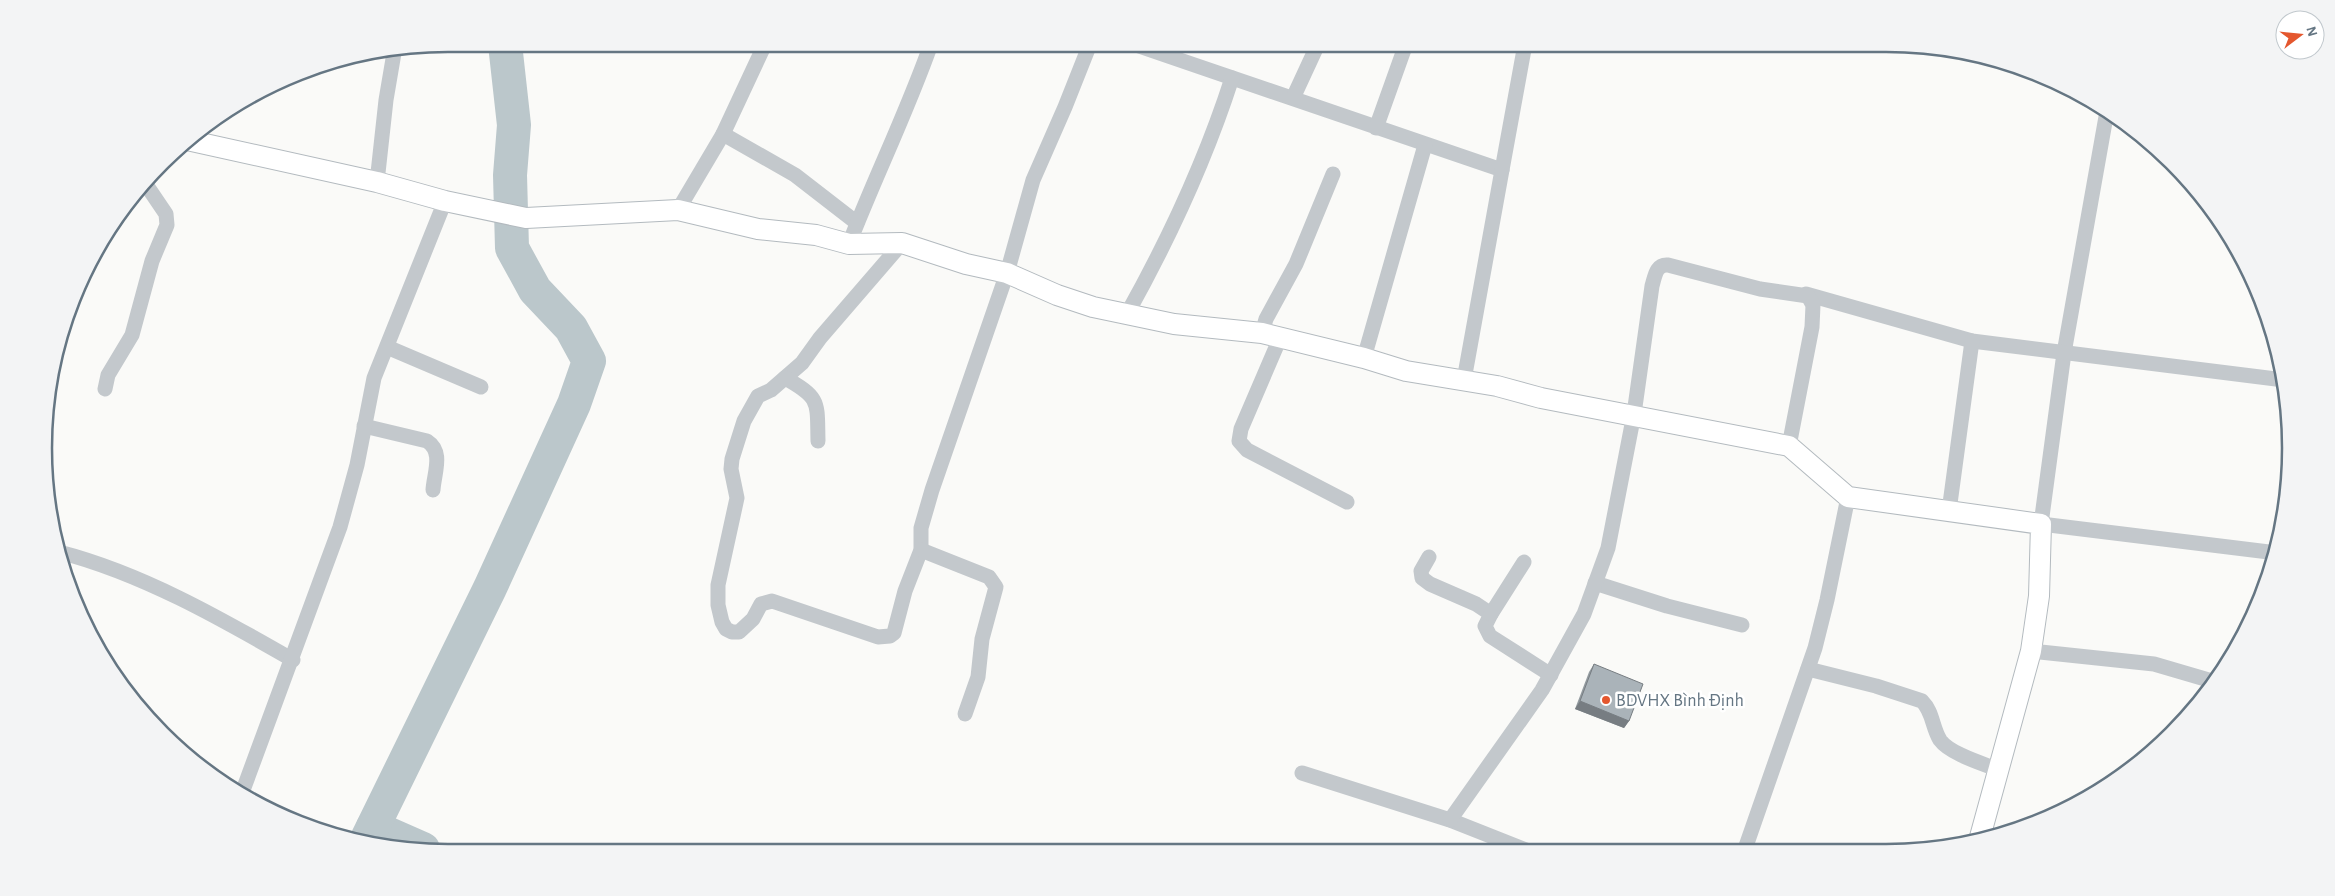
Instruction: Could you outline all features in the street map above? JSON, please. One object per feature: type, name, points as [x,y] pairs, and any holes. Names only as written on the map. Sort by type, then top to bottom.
[{"type":"street","points":[[678,210],[723,134],[761,52]]},
{"type":"street","points":[[849,244],[914,91],[928,52]]},
{"type":"street","points":[[902,243],[820,338],[802,363],[785,378],[758,396],[744,421],[732,459],[731,469],[737,498],[718,592],[720,614],[726,629],[732,632],[740,632],[753,619],[761,604],[772,601],[878,637],[890,636],[894,633],[906,591],[921,550],[921,528],[932,490],[1007,273],[1033,180],[1087,52]]},
{"type":"street","points":[[1156,52],[1502,170]]},
{"type":"street","points":[[1293,98],[1314,52]]},
{"type":"street","points":[[1376,128],[1403,52]]},
{"type":"street","points":[[1464,380],[1523,52]]},
{"type":"street","points":[[377,182],[386,100],[393,56]]},
{"type":"street","points":[[1127,314],[1176,224],[1212,140],[1232,78]]},
{"type":"street","points":[[1981,832],[2031,651],[2039,596],[2041,524],[2064,353],[2106,118]]},
{"type":"street","points":[[723,134],[795,175],[857,223]]},
{"type":"street","points":[[197,142],[377,182],[445,202],[526,218],[678,210],[758,229],[816,235],[849,244],[902,243],[966,264],[1007,273],[1079,303],[1127,314],[1174,324],[1271,335],[1364,358],[1406,371],[1497,386],[1541,398],[1634,414],[1789,446],[1848,497],[2041,524],[2268,552]]},
{"type":"street","points":[[1364,358],[1425,144]]},
{"type":"street","points":[[1333,174],[1296,264],[1266,319],[1271,335],[1241,429],[1239,441],[1247,450],[1347,502]]},
{"type":"street","points":[[105,389],[108,375],[132,335],[152,261],[165,233],[166,214],[149,189]]},
{"type":"street","points":[[244,787],[293,660],[340,528],[357,465],[374,378],[445,202]]},
{"type":"street","points":[[1450,820],[1551,675],[1584,614],[1608,548],[1634,414],[1652,286],[1658,268],[1661,265],[1668,265],[1760,289],[1806,294],[1972,341],[2276,379]]},
{"type":"street","points":[[1789,446],[1812,327],[1813,305],[1806,294]]},
{"type":"street","points":[[1949,511],[1972,341]]},
{"type":"street","points":[[387,347],[481,387]]},
{"type":"street","points":[[785,378],[804,389],[815,400],[818,441]]},
{"type":"street","points":[[364,426],[427,441],[433,445],[438,457],[433,490]]},
{"type":"street","points":[[1747,844],[1808,669],[1827,600],[1848,497]]},
{"type":"street","points":[[921,550],[990,577],[996,587],[982,640],[978,677],[964,714]]},
{"type":"street","points":[[67,555],[153,587],[293,660]]},
{"type":"street","points":[[1429,557],[1421,571],[1422,578],[1430,584],[1476,604],[1491,614]]},
{"type":"street","points":[[1524,562],[1485,626],[1490,636],[1551,675]]},
{"type":"street","points":[[1595,583],[1667,606],[1742,625]]},
{"type":"street","points":[[2031,651],[2154,664],[2208,680]]},
{"type":"street","points":[[1808,669],[1876,686],[1922,701],[1928,706],[1940,740],[1948,748],[1999,770]]},
{"type":"street","points":[[1302,773],[1450,820],[1511,844]]},
{"type":"building","name":"BDVHX Bình Định","points":[[1594,664],[1643,684],[1629,721],[1580,701]]},
{"type":"waterway","points":[[369,835],[490,588],[574,404],[589,361],[571,328],[535,290],[512,248],[510,175],[514,125],[506,52]]},
{"type":"waterway","points":[[373,827],[405,841]]},
{"type":"place","name":"BDVHX Bình Định","points":[[1606,700]]}]
